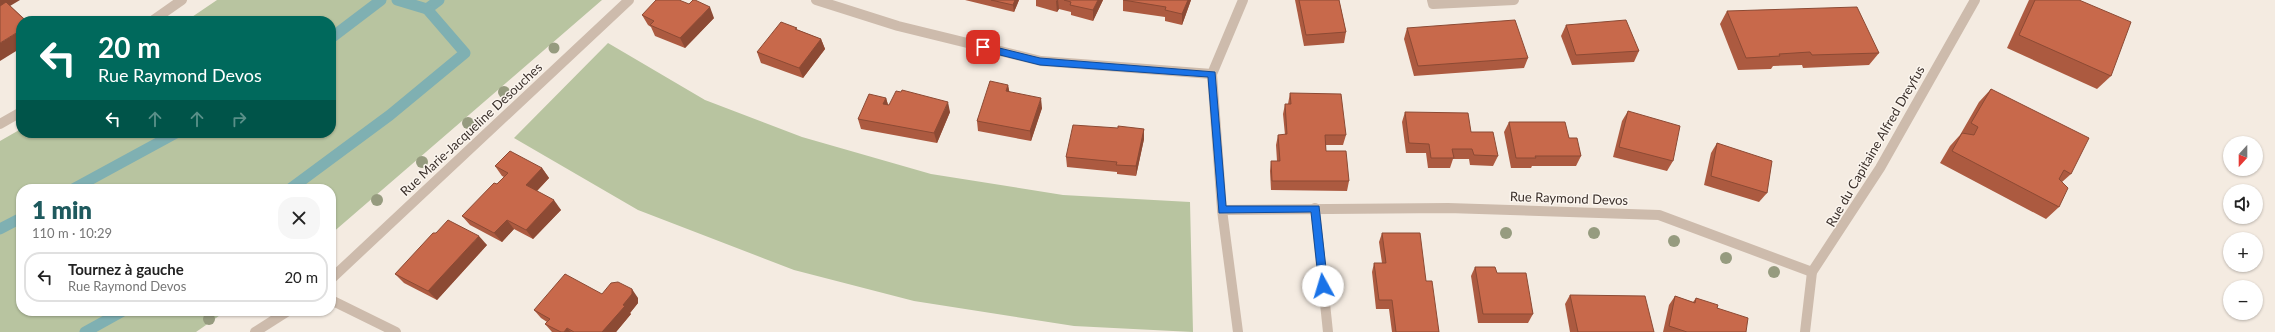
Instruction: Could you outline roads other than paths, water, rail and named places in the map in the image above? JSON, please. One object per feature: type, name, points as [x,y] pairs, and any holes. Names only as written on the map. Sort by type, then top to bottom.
[{"type":"street","points":[[159,16],[182,0]]},
{"type":"street","name":"Rue Marie-Jacqueline Desouches","points":[[336,274],[629,0]]},
{"type":"street","points":[[816,0],[898,26],[1040,61],[1212,74]]},
{"type":"street","points":[[1238,332],[1222,210],[1212,74],[1243,0]]},
{"type":"street","points":[[1432,0],[1433,4],[1514,0]]},
{"type":"street","name":"Rue du Capitaine Alfred Dreyfus","points":[[1805,332],[1812,272],[1880,168],[1975,0]]},
{"type":"street","points":[[0,124],[16,115]]},
{"type":"street","points":[[1315,208],[1328,332]]},
{"type":"street","name":"Rue Raymond Devos","points":[[1222,210],[1448,208],[1659,215],[1812,272]]},
{"type":"street","points":[[336,302],[396,332]]},
{"type":"street","points":[[255,332],[280,316]]},
{"type":"waterway","points":[[336,34],[381,0]]},
{"type":"waterway","points":[[397,0],[427,9]]},
{"type":"waterway","points":[[427,9],[439,0]]},
{"type":"waterway","points":[[297,184],[390,115],[465,53],[427,9]]},
{"type":"waterway","points":[[82,184],[167,138]]},
{"type":"waterway","points":[[0,229],[16,221]]},
{"type":"waterway","points":[[85,332],[114,316]]}]
